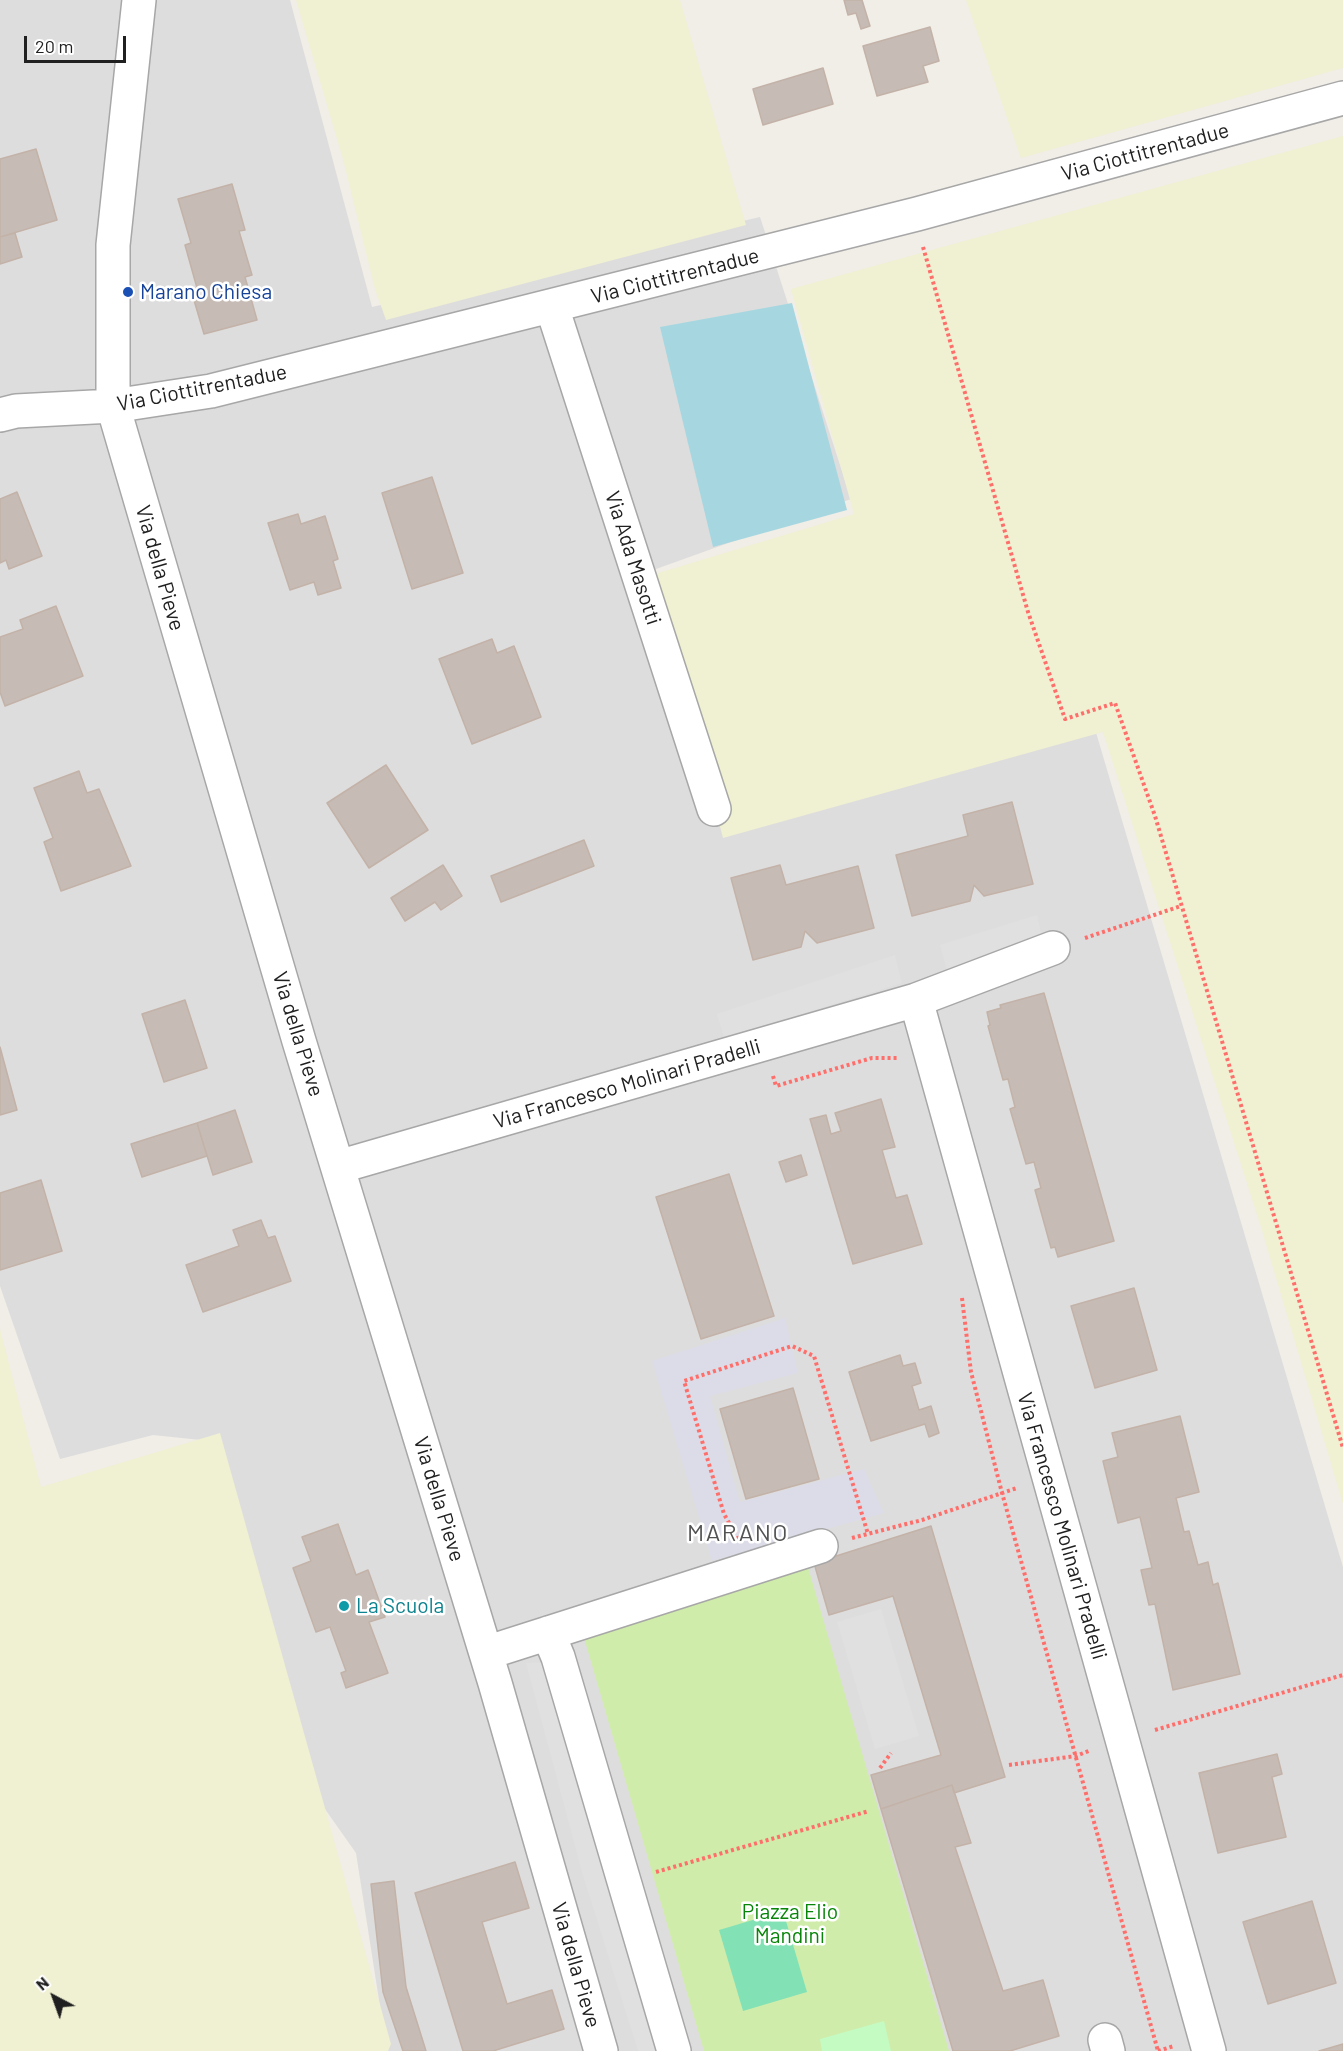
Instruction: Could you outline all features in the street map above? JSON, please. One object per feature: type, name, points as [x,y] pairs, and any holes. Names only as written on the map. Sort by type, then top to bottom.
[{"type":"street","name":"Via della Pieve","points":[[139,0],[113,245],[113,406],[338,1167],[486,1653],[601,2051]]},
{"type":"street","name":"Via Ciottitrentadue","points":[[0,415],[15,411],[113,406],[211,391],[917,214],[1343,98]]},
{"type":"street","name":"Via Ada Masotti","points":[[552,307],[714,809]]},
{"type":"street","name":"Via Francesco Molinari Pradelli","points":[[338,1167],[916,1000],[1053,948]]},
{"type":"street","name":"Via Francesco Molinari Pradelli","points":[[916,1000],[1209,2051]]},
{"type":"street","points":[[486,1653],[821,1546]]},
{"type":"street","points":[[548,1633],[558,1657],[674,2051]]},
{"type":"path","points":[[917,214],[924,252],[1024,600],[1065,719],[1115,704],[1155,816],[1343,1448]]},
{"type":"path","points":[[1053,948],[1181,906]]},
{"type":"path","points":[[764,1044],[776,1086],[872,1058],[907,1058]]},
{"type":"path","points":[[962,1297],[971,1372],[1002,1492],[1158,2051]]},
{"type":"path","points":[[751,1568],[724,1514],[684,1381],[792,1346],[814,1356],[868,1534]]},
{"type":"path","points":[[821,1546],[922,1520],[1049,1477]]},
{"type":"path","points":[[1010,1765],[1076,1756],[1122,1740],[1343,1675]]},
{"type":"path","points":[[880,1768],[891,1753]]},
{"type":"path","points":[[623,1878],[680,1867],[869,1811]]},
{"type":"shaded area","points":[[0,0],[290,0],[372,307],[760,217],[851,499],[642,574],[1092,719],[1343,1567],[1343,2051],[387,2051],[356,1853],[301,1775],[201,1440],[153,1435],[60,1459],[0,1286]]},
{"type":"shaded area","points":[[1037,915],[1043,942],[947,971],[940,945]]},
{"type":"shaded area","points":[[895,955],[902,983],[724,1038],[717,1014]]},
{"type":"shaded area","points":[[785,1318],[798,1373],[710,1396],[740,1502],[864,1469],[884,1513],[712,1561],[652,1361]]},
{"type":"shaded area","points":[[881,1609],[919,1736],[875,1749],[837,1622]]},
{"type":"shaded area","points":[[576,1661],[657,2051],[638,2051],[582,1872],[526,1663]]},
{"type":"green space","points":[[296,0],[680,0],[746,225],[386,320],[375,289],[343,159]]},
{"type":"green space","points":[[966,0],[1343,0],[1343,68],[1021,158]]},
{"type":"green space","points":[[1343,136],[1343,1504],[1261,1227],[1103,732],[723,838],[655,574],[854,514],[791,289]]},
{"type":"green space","points":[[0,1329],[41,1487],[220,1433],[391,2044],[388,2051],[0,2051]]},
{"type":"green space","name":"Piazza Elio Mandini","points":[[807,1564],[949,2051],[704,2051],[583,1634]]},
{"type":"green space","points":[[783,1911],[807,1992],[743,2011],[719,1930]]},
{"type":"green space","points":[[884,2021],[891,2051],[822,2051],[820,2039]]},
{"type":"water","points":[[792,303],[847,510],[713,547],[660,327]]},
{"type":"building","points":[[844,0],[862,0],[870,26],[861,29],[856,13],[848,15]]},
{"type":"building","points":[[930,27],[939,61],[923,66],[928,82],[877,96],[863,46]]},
{"type":"building","points":[[823,68],[833,104],[763,125],[753,89]]},
{"type":"building","points":[[36,149],[57,220],[0,237],[0,159]]},
{"type":"building","points":[[232,184],[245,230],[239,231],[252,275],[245,277],[257,320],[204,334],[191,290],[197,288],[185,245],[191,243],[178,199]]},
{"type":"building","points":[[15,233],[22,257],[0,264],[0,237]]},
{"type":"building","points":[[432,477],[463,573],[412,589],[382,493]]},
{"type":"building","points":[[17,492],[42,556],[9,569],[6,560],[0,563],[0,499]]},
{"type":"building","points":[[298,514],[301,524],[325,516],[338,559],[333,561],[341,588],[318,595],[314,582],[290,590],[268,523]]},
{"type":"building","points":[[56,606],[83,676],[5,706],[0,692],[0,637],[23,629],[20,620]]},
{"type":"building","points":[[492,639],[497,653],[514,646],[541,717],[472,744],[439,659]]},
{"type":"building","points":[[386,765],[428,830],[369,868],[327,803]]},
{"type":"building","points":[[79,771],[87,793],[99,789],[131,866],[61,891],[44,842],[53,838],[34,788]]},
{"type":"building","points":[[1012,802],[1033,884],[984,896],[974,885],[970,901],[912,916],[896,855],[968,836],[963,815]]},
{"type":"building","points":[[584,840],[594,866],[501,902],[491,876]]},
{"type":"building","points":[[443,865],[462,896],[441,910],[435,902],[405,921],[391,898]]},
{"type":"building","points":[[780,865],[786,885],[858,866],[874,928],[817,943],[805,931],[801,947],[753,960],[731,878]]},
{"type":"building","points":[[1044,993],[1114,1241],[1058,1257],[1055,1247],[1051,1248],[1035,1190],[1041,1188],[1034,1162],[1026,1164],[1010,1109],[1015,1107],[1008,1079],[1003,1080],[988,1026],[990,1025],[987,1012],[1001,1008],[1000,1005]]},
{"type":"building","points":[[185,1000],[207,1068],[164,1082],[142,1014]]},
{"type":"building","points":[[0,1047],[17,1110],[0,1115]]},
{"type":"building","points":[[881,1099],[895,1147],[882,1150],[896,1198],[907,1195],[922,1244],[853,1264],[810,1119],[826,1115],[831,1134],[841,1131],[835,1113]]},
{"type":"building","points":[[235,1110],[252,1162],[213,1175],[197,1123]]},
{"type":"building","points":[[197,1123],[207,1156],[142,1177],[131,1144]]},
{"type":"building","points":[[801,1155],[807,1175],[786,1182],[779,1162]]},
{"type":"building","points":[[729,1174],[774,1316],[701,1339],[656,1197]]},
{"type":"building","points":[[41,1180],[62,1251],[0,1270],[0,1193]]},
{"type":"building","points":[[261,1220],[268,1238],[275,1236],[291,1281],[203,1312],[186,1265],[239,1246],[233,1230]]},
{"type":"building","points":[[1134,1288],[1157,1370],[1095,1388],[1071,1306]]},
{"type":"building","points":[[900,1355],[903,1366],[915,1363],[921,1383],[912,1386],[919,1410],[931,1406],[939,1433],[929,1437],[925,1424],[871,1441],[849,1372]]},
{"type":"building","points":[[793,1388],[819,1479],[746,1499],[720,1409]]},
{"type":"building","points":[[1180,1416],[1199,1492],[1176,1498],[1184,1532],[1189,1531],[1198,1565],[1208,1562],[1213,1585],[1218,1583],[1240,1674],[1173,1690],[1155,1604],[1149,1605],[1141,1570],[1152,1568],[1140,1517],[1118,1523],[1103,1461],[1118,1457],[1112,1433]]},
{"type":"building","name":"La Scuola","points":[[338,1524],[356,1575],[368,1570],[385,1617],[369,1622],[388,1673],[346,1688],[341,1673],[346,1671],[330,1627],[316,1632],[293,1568],[311,1561],[302,1537]]},
{"type":"building","points":[[931,1526],[1005,1777],[954,1793],[952,1785],[881,1809],[871,1775],[941,1755],[893,1596],[829,1615],[814,1563]]},
{"type":"building","points":[[1277,1754],[1282,1774],[1272,1777],[1286,1837],[1218,1853],[1199,1773]]},
{"type":"building","points":[[952,1785],[971,1843],[955,1847],[1003,1991],[1043,1980],[1059,2036],[1010,2051],[953,2051],[881,1809]]},
{"type":"building","points":[[515,1862],[529,1908],[482,1922],[507,2004],[552,1990],[564,2029],[493,2051],[463,2051],[415,1893]]},
{"type":"building","points":[[394,1881],[406,1987],[426,2051],[403,2051],[383,1992],[371,1884]]},
{"type":"building","points":[[1312,1901],[1336,1983],[1268,2004],[1243,1922]]},
{"type":"building","points":[[1343,2044],[1343,2051],[1319,2051]]},
{"type":"place","name":"Marano Chiesa","points":[[128,292]]},
{"type":"place","name":"La Scuola","points":[[344,1606]]},
{"type":"district","name":"MARANO","points":[[738,1533]]}]
